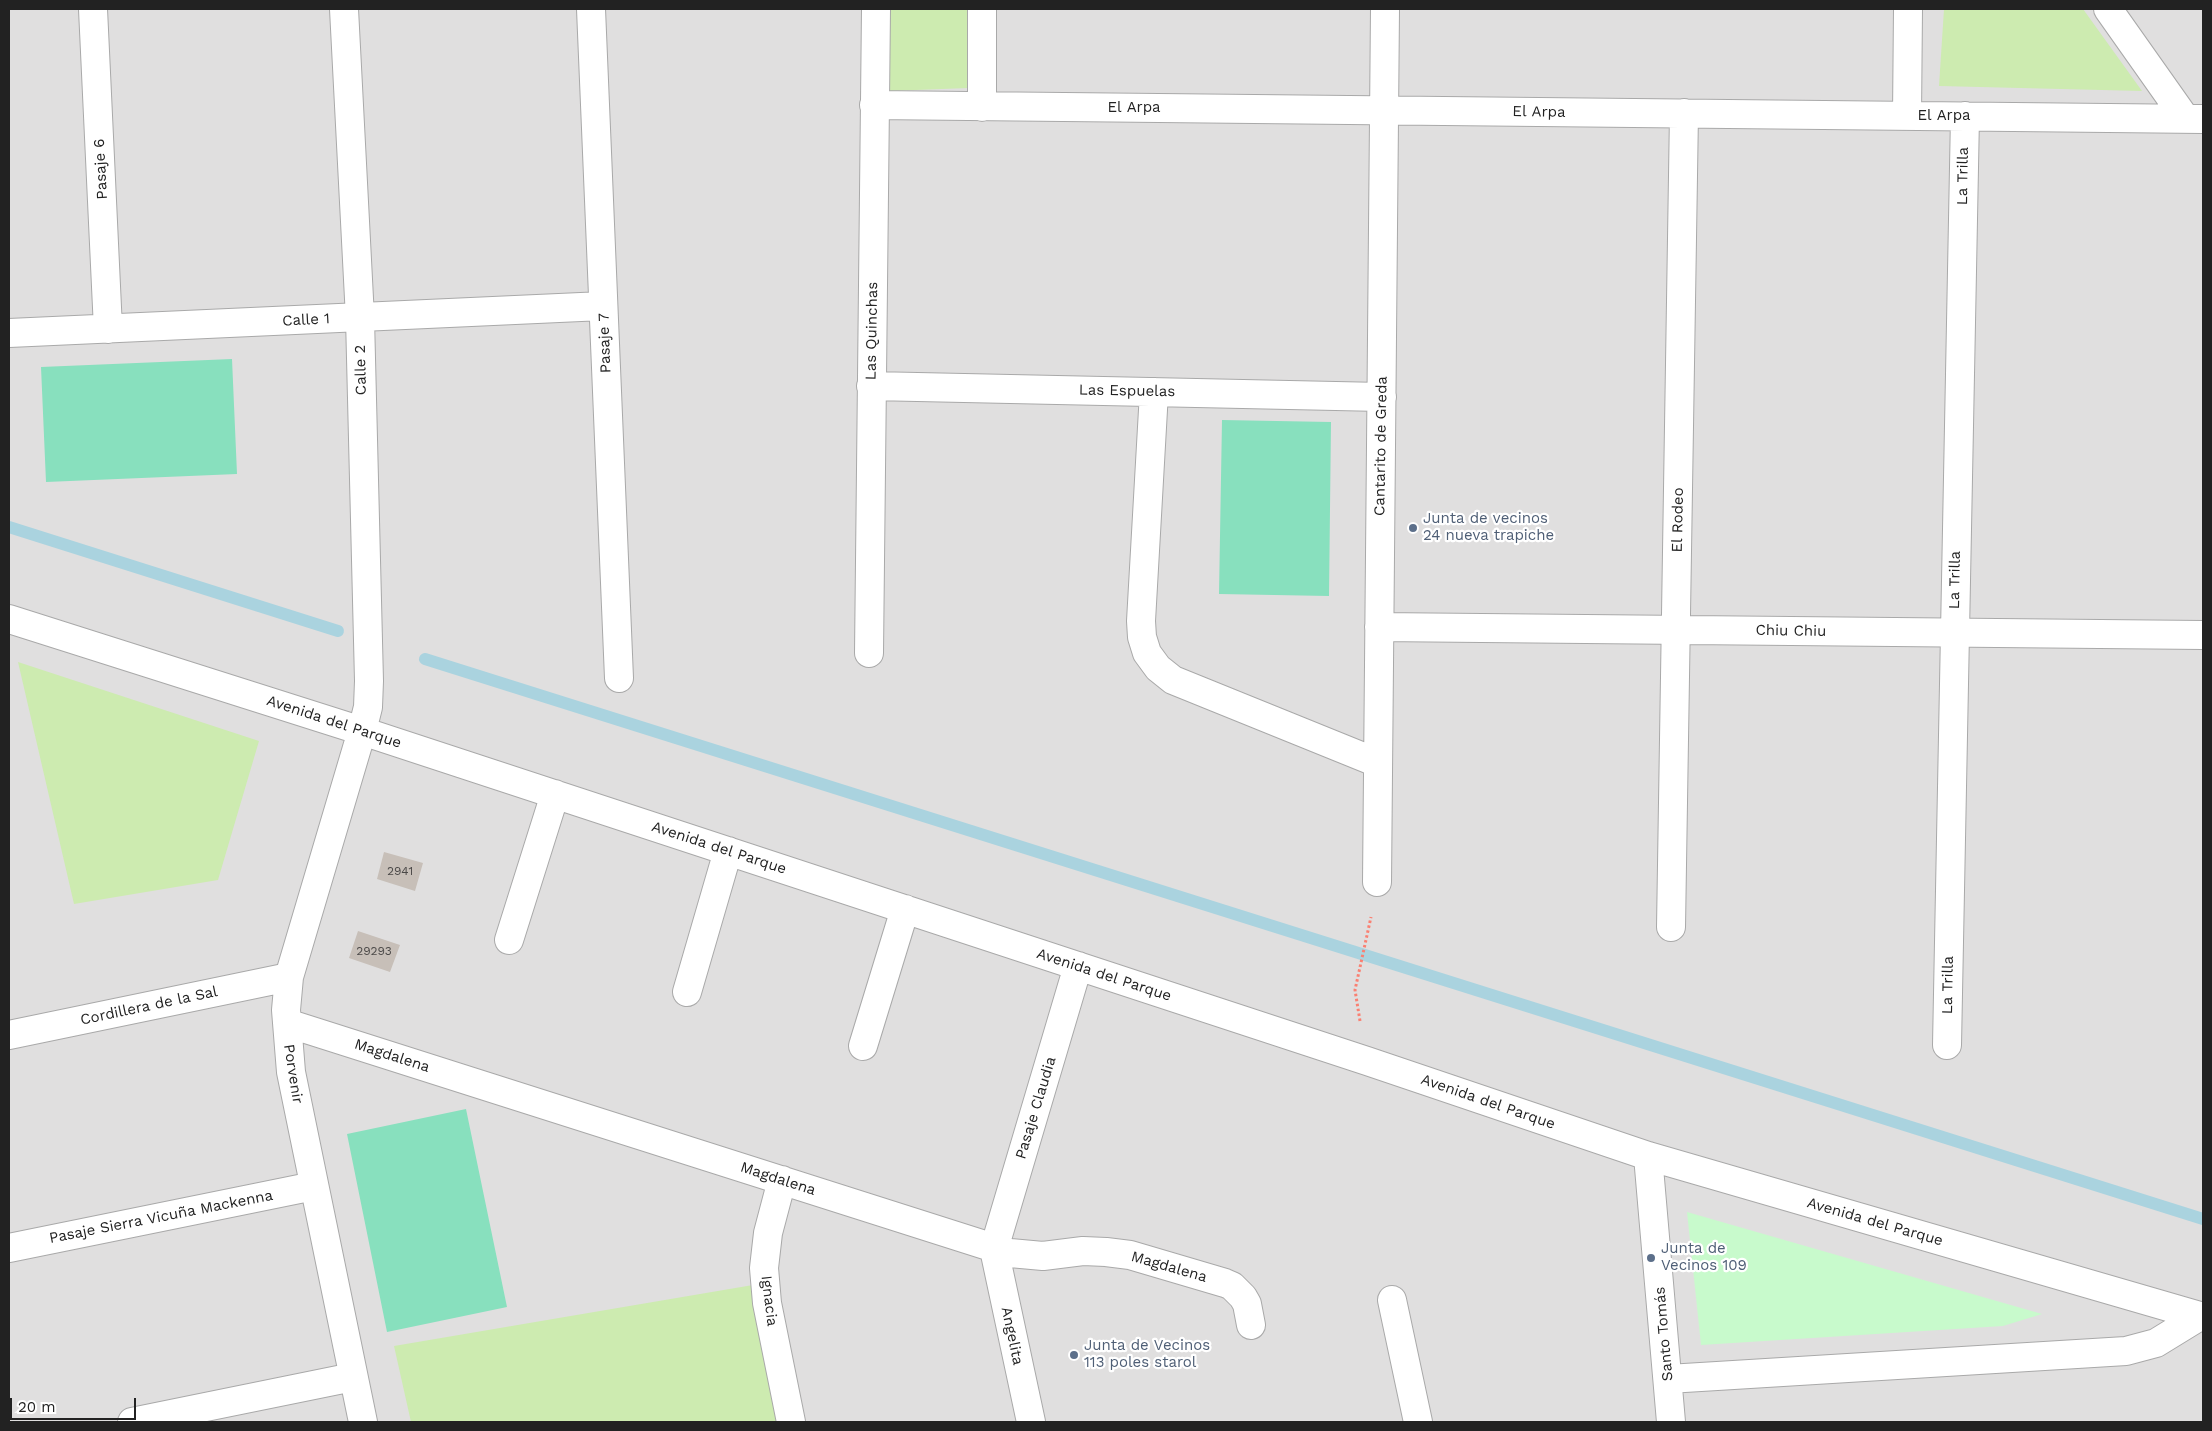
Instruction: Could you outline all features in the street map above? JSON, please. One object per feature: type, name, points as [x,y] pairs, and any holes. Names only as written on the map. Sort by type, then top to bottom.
[{"type":"street","name":"Pasaje 6","points":[[94,9],[108,329]]},
{"type":"street","name":"Calle 2","points":[[344,9],[360,318],[369,681],[368,707],[362,731]]},
{"type":"street","name":"Pasaje 7","points":[[591,9],[619,678]]},
{"type":"street","name":"Las Quinchas","points":[[868,653],[876,9]]},
{"type":"street","points":[[982,9],[982,107]]},
{"type":"street","name":"Cantarito de Greda","points":[[1377,882],[1385,9]]},
{"type":"street","points":[[1907,116],[1908,9]]},
{"type":"street","points":[[2108,9],[2194,118]]},
{"type":"street","name":"El Arpa","points":[[874,105],[2194,118]]},
{"type":"street","name":"El Rodeo","points":[[1672,927],[1684,113]]},
{"type":"street","name":"La Trilla","points":[[1946,1045],[1965,116]]},
{"type":"street","name":"Calle 1","points":[[9,333],[603,306]]},
{"type":"street","name":"Las Espuelas","points":[[871,386],[1382,397]]},
{"type":"street","points":[[1154,392],[1141,621],[1142,637],[1147,653],[1158,668],[1173,680],[1378,763]]},
{"type":"street","name":"Avenida del Parque","points":[[9,620],[555,794],[1648,1156],[2202,1316]]},
{"type":"street","name":"Chiu Chiu","points":[[1379,627],[2203,635]]},
{"type":"street","name":"Porvenir","points":[[362,731],[289,977],[286,1010],[291,1072],[363,1422]]},
{"type":"street","points":[[509,940],[555,794]]},
{"type":"street","points":[[687,992],[728,851]]},
{"type":"street","points":[[863,1046],[905,909]]},
{"type":"street","name":"Pasaje Claudia","points":[[994,1249],[1078,966]]},
{"type":"street","name":"Cordillera de la Sal","points":[[9,1035],[289,977]]},
{"type":"street","name":"Magdalena","points":[[287,1023],[994,1249],[1026,1256],[1083,1251],[1130,1255],[1216,1280],[1232,1286],[1243,1297],[1247,1304],[1251,1325]]},
{"type":"street","name":"Santo Tomás","points":[[1648,1156],[1671,1422]]},
{"type":"street","name":"Ignacia","points":[[782,1180],[768,1233],[764,1268],[766,1303],[791,1422]]},
{"type":"street","name":"Pasaje Sierra Vicuña Mackenna","points":[[9,1248],[314,1186]]},
{"type":"street","name":"Angelita","points":[[994,1249],[1031,1422]]},
{"type":"street","points":[[1392,1300],[1418,1422]]},
{"type":"street","points":[[1668,1379],[2126,1351],[2156,1344],[2202,1316]]},
{"type":"street","points":[[132,1422],[353,1377]]},
{"type":"path","points":[[1355,990],[1369,928]]},
{"type":"shaded area","points":[[9,9],[2203,9],[2203,1422],[9,1422]]},
{"type":"green space","points":[[890,9],[970,9],[969,88],[889,91]]},
{"type":"green space","points":[[1944,9],[2083,9],[2142,91],[1939,86]]},
{"type":"green space","points":[[232,359],[237,474],[46,482],[41,367]]},
{"type":"green space","points":[[1222,420],[1331,422],[1329,596],[1219,594]]},
{"type":"green space","points":[[18,662],[259,741],[218,880],[74,904]]},
{"type":"green space","points":[[466,1109],[507,1307],[387,1332],[347,1134]]},
{"type":"green space","points":[[1687,1212],[2042,1314],[2003,1326],[1701,1345]]},
{"type":"green space","points":[[753,1285],[779,1422],[411,1422],[394,1346]]},
{"type":"building","points":[[384,852],[423,863],[415,891],[377,879]]},
{"type":"building","points":[[358,931],[400,945],[390,972],[349,958]]},
{"type":"waterway","points":[[9,527],[338,631]]},
{"type":"waterway","points":[[425,659],[2203,1219]]},
{"type":"place","name":"Junta de vecinos 24 nueva trapiche","points":[[1413,528]]},
{"type":"place","name":"Junta de Vecinos 109","points":[[1651,1258]]},
{"type":"place","name":"Junta de Vecinos 113 poles starol","points":[[1074,1355]]}]
